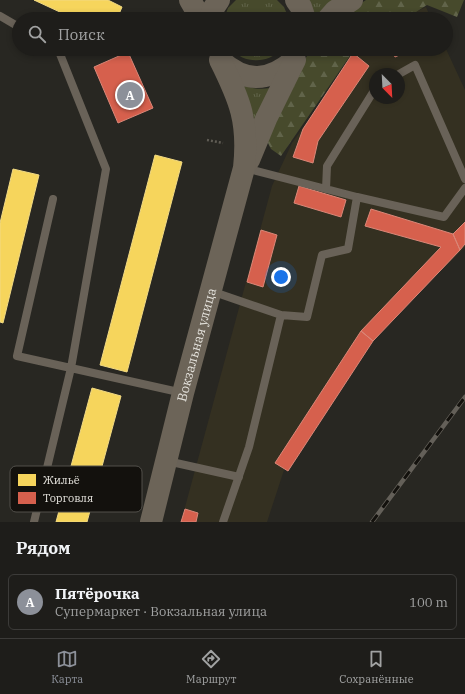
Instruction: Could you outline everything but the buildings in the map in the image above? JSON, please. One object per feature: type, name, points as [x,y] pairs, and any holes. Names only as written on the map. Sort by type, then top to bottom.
[{"type":"street","points":[[190,0],[197,12]]},
{"type":"street","points":[[212,12],[218,0]]},
{"type":"street","points":[[296,0],[303,12]]},
{"type":"street","points":[[334,12],[352,0]]},
{"type":"street","name":"Вокзальная улица","points":[[151,522],[183,393],[244,168],[247,150],[243,115],[236,93],[217,56]]},
{"type":"street","points":[[218,56],[230,69],[243,75],[257,77],[271,76],[284,70],[296,56]]},
{"type":"street","name":"Вокзальная улица","points":[[244,168],[297,56]]},
{"type":"lane","points":[[0,16],[12,23]]},
{"type":"lane","points":[[47,466],[71,368],[106,169],[61,56]]},
{"type":"lane","points":[[405,71],[415,65],[465,179]]},
{"type":"lane","points":[[326,189],[327,166],[369,99]]},
{"type":"lane","points":[[244,168],[444,218],[465,188]]},
{"type":"lane","points":[[211,291],[282,315],[307,317],[322,255],[348,249],[358,197]]},
{"type":"lane","points":[[53,199],[17,356],[183,393]]},
{"type":"lane","points":[[223,522],[249,448],[282,315]]},
{"type":"lane","points":[[166,461],[239,477]]},
{"type":"lane","points":[[34,522],[36,512]]},
{"type":"path","points":[[207,140],[223,143]]},
{"type":"shaded area","points":[[426,7],[428,12],[416,12]]},
{"type":"shaded area","points":[[354,56],[449,56],[465,90],[465,247],[373,338],[284,470],[267,522],[181,522],[272,186],[292,143]]},
{"type":"green space","points":[[236,0],[277,0],[284,7],[286,12],[227,12],[228,8]]},
{"type":"green space","points":[[304,0],[341,0],[326,12],[308,12]]},
{"type":"green space","points":[[366,0],[464,0],[457,17],[453,15],[453,12],[444,12],[427,5],[416,12],[348,12]]},
{"type":"green space","points":[[240,56],[272,56],[263,60],[249,60]]},
{"type":"green space","points":[[307,56],[350,56],[281,156],[271,149],[267,141],[298,69]]},
{"type":"green space","points":[[241,85],[262,89],[270,88],[256,124]]},
{"type":"railway","points":[[372,522],[465,397]]},
{"type":"place","name":"Пятёрочка","points":[[130,95]]}]
